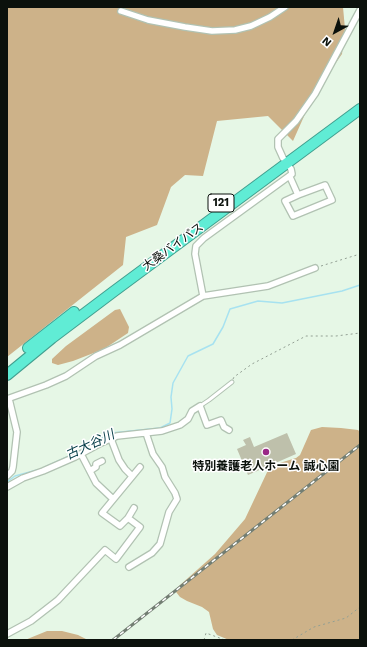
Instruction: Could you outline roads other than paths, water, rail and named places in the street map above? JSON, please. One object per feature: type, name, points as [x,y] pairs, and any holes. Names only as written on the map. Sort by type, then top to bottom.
[{"type":"highway","name":"大桑バイパス","points":[[285,161],[360,100]]},
{"type":"highway","name":"大桑バイパス","points":[[7,366],[48,332],[82,310],[285,161],[360,109]]},
{"type":"highway","name":"大桑バイパス","points":[[7,374],[82,310]]},
{"type":"street","points":[[121,12],[148,20],[212,31],[235,30],[251,26],[270,17],[285,7]]},
{"type":"street","points":[[298,195],[290,177],[292,172],[278,147],[278,139],[296,121],[315,94],[360,10]]},
{"type":"street","points":[[203,296],[195,254],[196,246],[204,238],[266,192],[290,177]]},
{"type":"street","points":[[325,185],[332,200],[293,216],[285,201],[298,195],[325,185]]},
{"type":"street","points":[[7,476],[13,467],[17,432],[8,399],[46,386],[66,376],[96,356],[120,345],[203,296],[268,286],[315,268]]},
{"type":"street","points":[[7,487],[23,478],[43,471],[117,436],[162,431],[180,424],[188,419],[192,411],[200,406],[207,425],[220,420],[224,427],[229,430]]},
{"type":"street","points":[[129,567],[152,553],[160,544],[169,512],[177,499],[165,477],[162,467],[153,454],[146,433]]},
{"type":"street","points":[[111,439],[119,460],[132,476]]},
{"type":"street","points":[[81,454],[96,483],[113,499]]},
{"type":"street","points":[[90,470],[102,461]]},
{"type":"street","points":[[134,508],[128,518],[120,526],[102,513],[140,467]]},
{"type":"street","points":[[7,634],[31,621],[58,600],[105,550],[116,559],[140,527],[128,518]]},
{"type":"lane","points":[[200,406],[232,382]]},
{"type":"waterway","name":"古大谷川","points":[[45,467],[80,451],[111,433],[160,428],[170,423],[173,383],[188,356],[213,344],[223,327],[230,309],[258,301],[282,303],[342,291],[360,285]]},
{"type":"waterway","name":"古大谷川","points":[[7,482],[15,476],[37,470]]},
{"type":"railway","points":[[113,640],[360,445]]},
{"type":"place","name":"特別養護老人ホーム 誠心園","points":[[266,452]]}]
